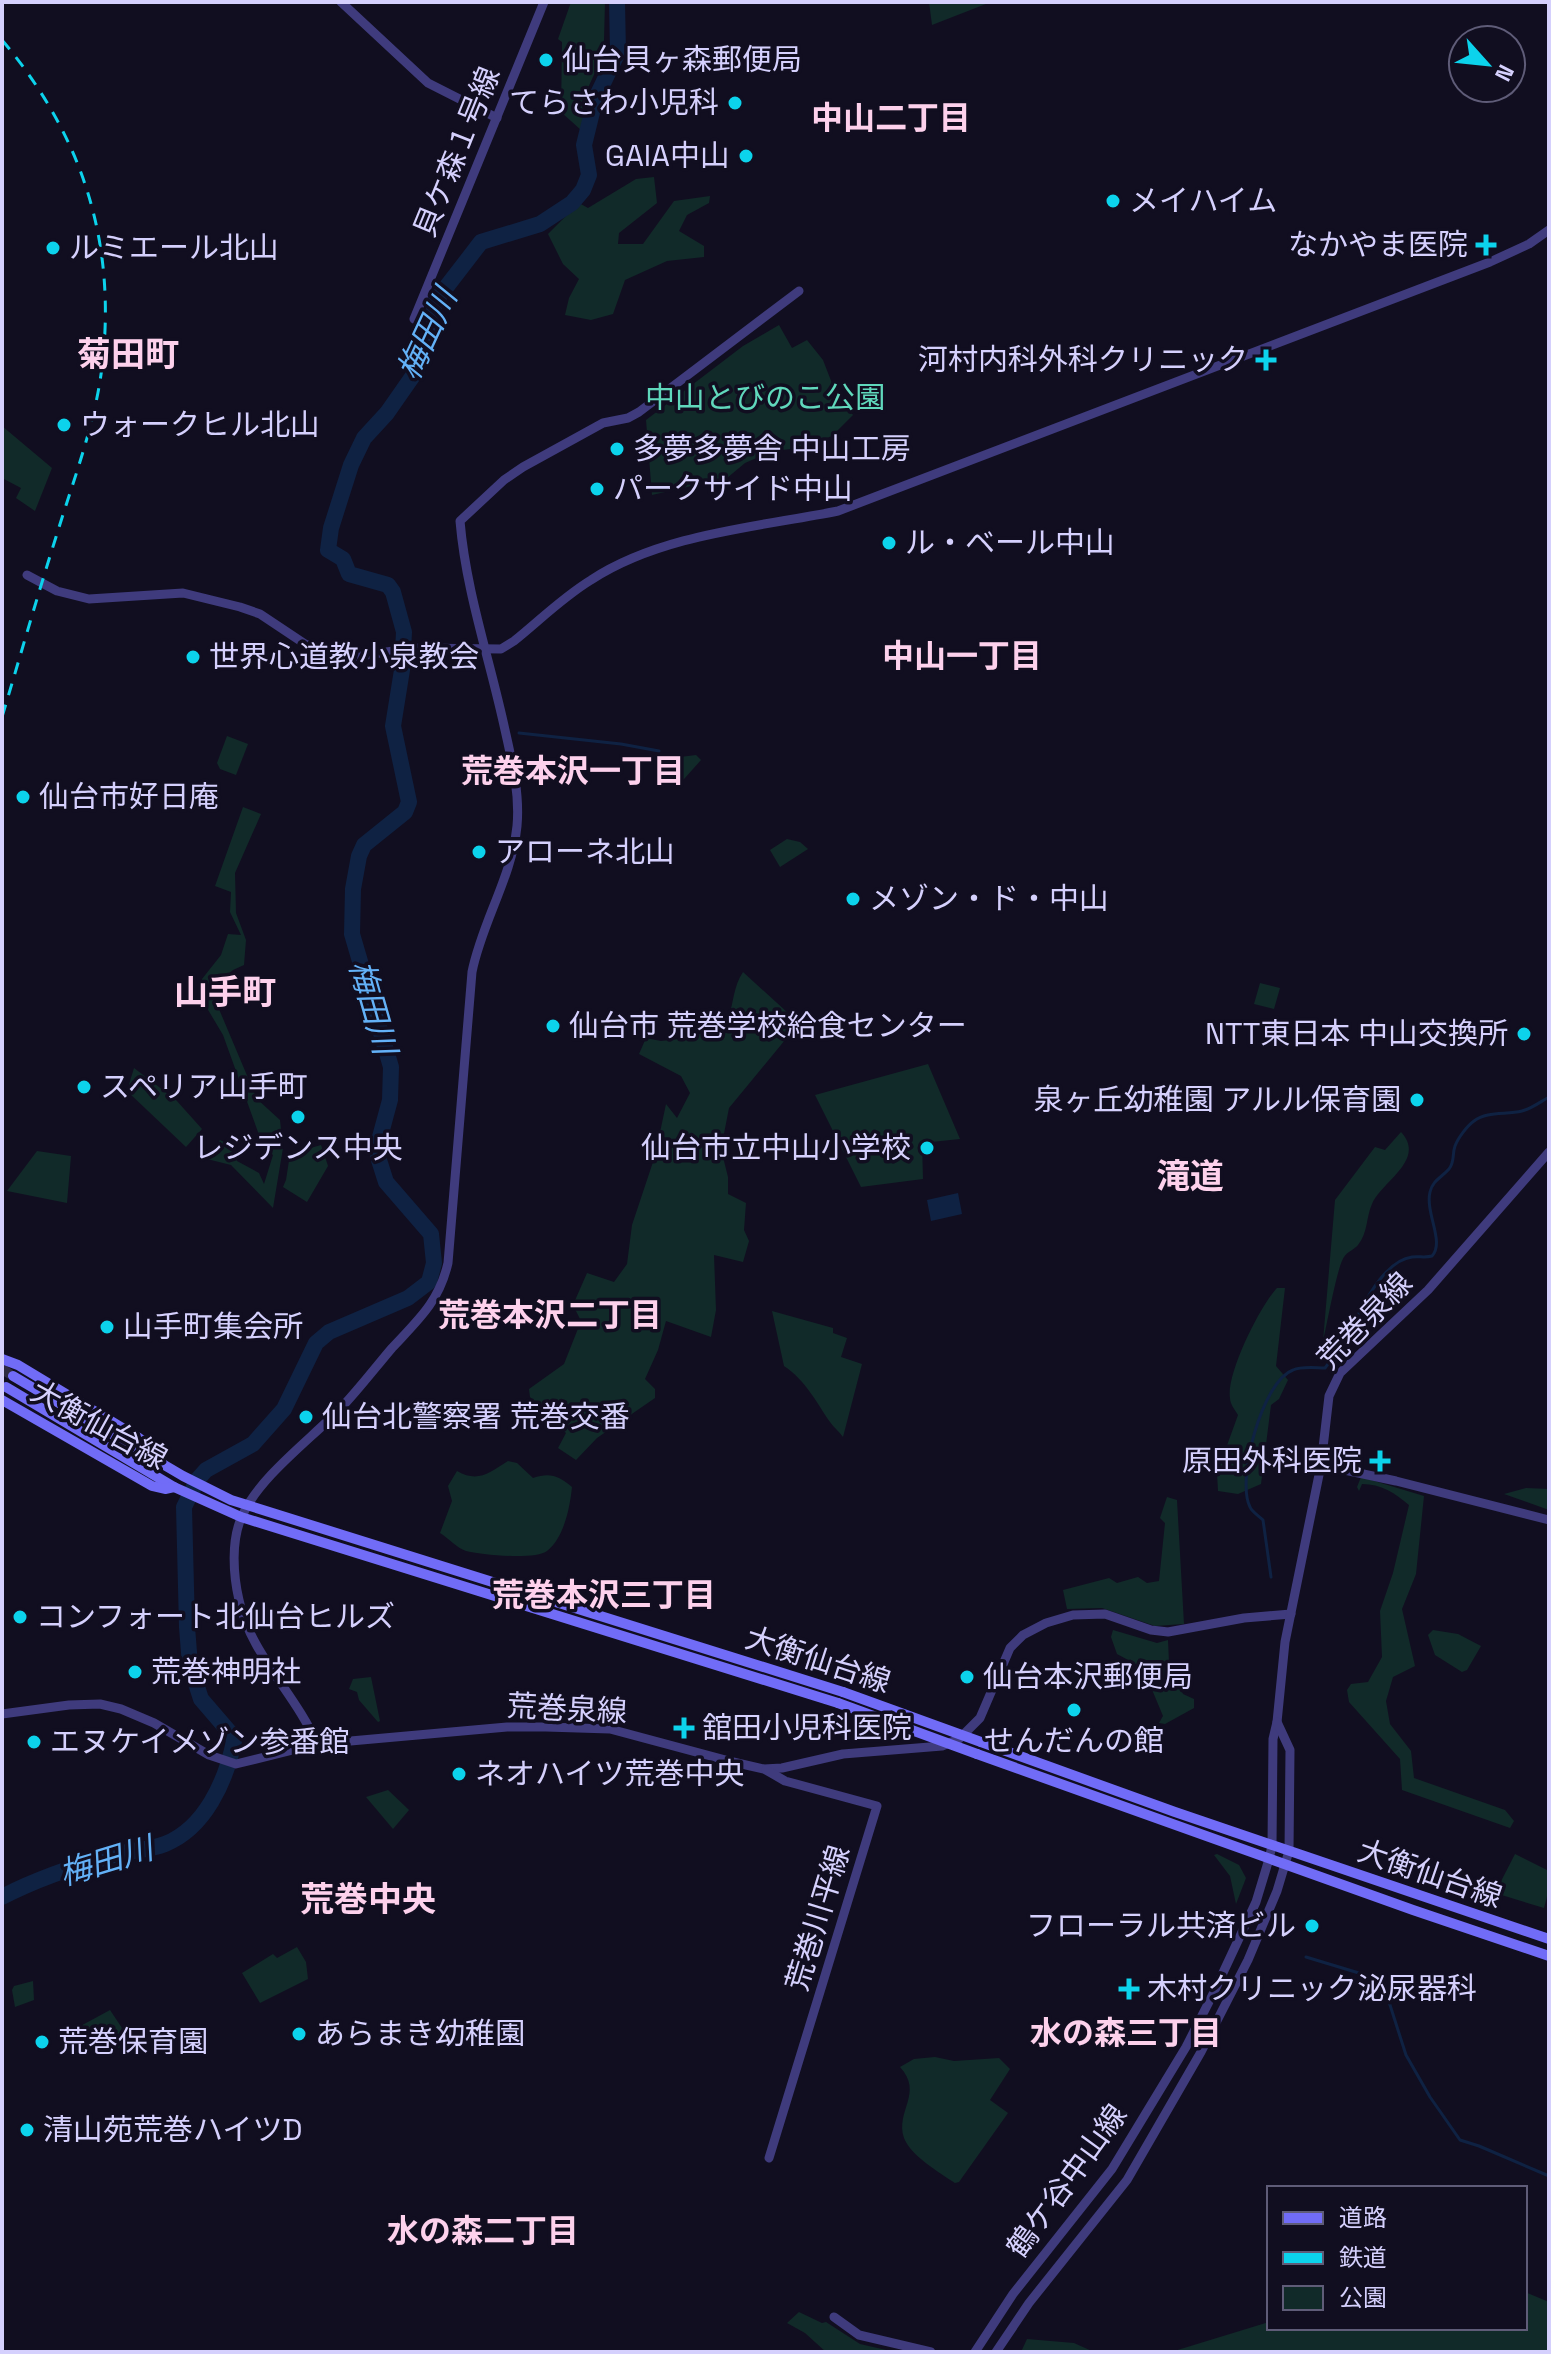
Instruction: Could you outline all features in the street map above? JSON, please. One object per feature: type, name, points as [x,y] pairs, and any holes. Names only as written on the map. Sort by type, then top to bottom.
[{"type":"main road","name":"大衡仙台線","points":[[2,1359],[18,1365],[139,1438],[155,1449],[162,1463]]},
{"type":"main road","name":"大衡仙台線","points":[[13,1376],[189,1479],[247,1506],[843,1692],[1272,1846],[1549,1939]]},
{"type":"main road","name":"大衡仙台線","points":[[3,1394],[23,1411],[152,1486],[179,1489]]},
{"type":"main road","name":"大衡仙台線","points":[[3,1394],[200,1500],[241,1517],[838,1703],[1269,1859],[1549,1956]]},
{"type":"street","points":[[341,2],[428,83],[497,118]]},
{"type":"street","name":"貝ケ森１号線","points":[[414,319],[544,2]]},
{"type":"street","points":[[27,575],[57,591],[89,599],[183,593],[260,614],[305,644],[338,656],[352,657],[414,648],[501,649],[593,578],[637,556],[728,531],[838,511],[1490,262],[1529,244],[1549,230]]},
{"type":"street","points":[[317,1744],[244,1617],[239,1601],[235,1556],[237,1531],[241,1517],[257,1491],[340,1409],[437,1298],[444,1282],[472,972],[475,955],[510,864],[517,825],[515,777],[480,632],[460,521],[504,480],[523,467],[603,423],[628,418],[639,412],[799,291]]},
{"type":"street","name":"荒巻泉線","points":[[2,1714],[100,1704],[154,1723],[217,1759],[236,1764],[317,1744],[507,1727],[610,1729],[764,1769],[782,1768],[858,1751],[942,1746],[959,1739],[980,1718],[1010,1648],[1023,1635],[1046,1623],[1073,1615],[1105,1614],[1151,1630],[1168,1632],[1244,1618],[1291,1614],[1321,1465],[1329,1396],[1340,1373],[1428,1290],[1549,1152]]},
{"type":"street","points":[[1321,1465],[1549,1520]]},
{"type":"street","name":"鶴ケ谷中山線","points":[[975,2352],[1013,2294],[1105,2180],[1186,2047],[1242,1934],[1272,1846],[1273,1739],[1291,1614]]},
{"type":"street","points":[[996,2352],[1029,2303],[1120,2190],[1201,2052],[1243,1971],[1289,1851],[1290,1750],[1277,1722]]},
{"type":"street","name":"荒巻川平線","points":[[764,1769],[785,1781],[877,1806],[769,2158]]},
{"type":"street","points":[[834,2317],[859,2335],[931,2352]]},
{"type":"green space","points":[[571,2],[605,2],[604,40],[598,66],[587,90],[589,107],[581,130],[561,112],[562,42],[558,39]]},
{"type":"green space","points":[[929,2],[991,2],[932,25]]},
{"type":"green space","points":[[654,177],[657,203],[619,233],[618,244],[643,244],[674,201],[710,196],[709,203],[687,215],[679,231],[704,246],[704,257],[667,261],[625,280],[613,314],[591,320],[565,315],[569,298],[579,279],[563,264],[548,234],[579,203],[588,208],[636,179]]},
{"type":"green space","name":"中山とびのこ公園","points":[[779,325],[792,348],[807,340],[823,360],[835,391],[853,415],[832,436],[800,448],[773,451],[745,463],[727,478],[652,495],[646,420],[743,346]]},
{"type":"green space","points":[[2,426],[52,468],[35,511],[16,498],[21,488],[2,478]]},
{"type":"green space","points":[[227,736],[248,744],[236,775],[220,769],[217,763]]},
{"type":"green space","points":[[696,755],[701,760],[676,788],[672,785],[669,764],[672,758]]},
{"type":"green space","points":[[243,807],[261,814],[235,873],[236,913],[246,940],[244,965],[220,981],[216,1002],[257,1099],[280,1120],[283,1148],[273,1208],[231,1165],[207,1159],[220,1140],[235,1147],[237,1161],[259,1173],[264,1184],[273,1155],[263,1146],[223,1035],[201,998],[202,979],[221,955],[228,934],[241,935],[230,912],[231,892],[215,886]]},
{"type":"green space","points":[[787,839],[800,842],[808,849],[780,867],[770,850]]},
{"type":"green space","points":[[743,972],[799,1023],[729,1108],[721,1149],[728,1177],[728,1194],[746,1203],[744,1230],[749,1241],[743,1262],[714,1255],[716,1310],[711,1337],[666,1321],[645,1379],[655,1389],[655,1398],[597,1438],[576,1460],[558,1448],[566,1433],[530,1397],[529,1389],[564,1364],[581,1321],[573,1305],[587,1273],[614,1282],[627,1264],[632,1225],[655,1156],[666,1104],[677,1118],[690,1093],[681,1076],[639,1054],[646,1038],[661,1041],[696,1037],[708,1025],[728,1019],[735,989]]},
{"type":"green space","points":[[1260,983],[1280,988],[1274,1009],[1254,1004]]},
{"type":"green space","points":[[928,1064],[960,1139],[922,1143],[923,1179],[861,1187],[815,1095]]},
{"type":"green space","points":[[134,1068],[176,1100],[202,1129],[186,1147],[127,1091]]},
{"type":"green space","points":[[1401,1132],[1408,1142],[1406,1161],[1377,1196],[1361,1240],[1341,1263],[1323,1341],[1335,1200],[1375,1147],[1385,1150]]},
{"type":"green space","points":[[321,1145],[328,1166],[307,1202],[283,1187],[290,1154]]},
{"type":"green space","points":[[37,1151],[71,1156],[67,1203],[7,1191]]},
{"type":"green space","points":[[1277,1288],[1285,1288],[1276,1366],[1288,1380],[1279,1399],[1271,1405],[1261,1484],[1238,1494],[1218,1491],[1217,1473],[1238,1415],[1230,1400],[1233,1373],[1254,1324]]},
{"type":"green space","points":[[772,1311],[833,1328],[833,1333],[847,1338],[841,1357],[862,1364],[843,1437],[804,1385],[784,1366]]},
{"type":"green space","points":[[508,1461],[517,1463],[533,1478],[554,1476],[572,1487],[568,1513],[558,1538],[541,1554],[495,1555],[463,1550],[440,1533],[452,1501],[448,1486],[457,1471],[477,1476],[489,1473]]},
{"type":"green space","points":[[1361,1477],[1424,1496],[1416,1574],[1402,1609],[1415,1666],[1393,1677],[1386,1701],[1390,1724],[1411,1751],[1414,1778],[1505,1810],[1514,1821],[1510,1828],[1402,1790],[1400,1759],[1349,1702],[1347,1690],[1351,1684],[1368,1682],[1382,1657],[1380,1611],[1393,1573],[1409,1505],[1382,1487],[1362,1484],[1359,1491],[1357,1487]]},
{"type":"green space","points":[[1526,1488],[1549,1489],[1549,1510],[1504,1494]]},
{"type":"green space","points":[[1167,1497],[1177,1500],[1184,1624],[1155,1626],[1102,1608],[1067,1609],[1063,1590],[1109,1578],[1117,1583],[1138,1577],[1147,1583],[1159,1581],[1165,1523],[1160,1518]]},
{"type":"green space","points":[[1113,1630],[1157,1643],[1168,1640],[1169,1662],[1183,1694],[1194,1699],[1194,1708],[1165,1724],[1159,1723],[1163,1716],[1143,1668],[1117,1654],[1111,1637]]},
{"type":"green space","points":[[1433,1630],[1458,1634],[1481,1646],[1467,1670],[1462,1672],[1435,1655],[1428,1635]]},
{"type":"green space","points":[[371,1677],[378,1722],[359,1700],[357,1692],[349,1689],[353,1679]]},
{"type":"green space","points":[[388,1790],[409,1810],[393,1829],[366,1797]]},
{"type":"green space","points":[[1515,1854],[1549,1871],[1549,1889],[1544,1908],[1495,1893]]},
{"type":"green space","points":[[1214,1855],[1239,1865],[1246,1878],[1236,1904],[1230,1876]]},
{"type":"green space","points":[[297,1947],[306,1962],[308,1979],[260,2003],[242,1973],[273,1954],[277,1958]]},
{"type":"green space","points":[[33,1981],[34,2000],[15,2007],[14,1986]]},
{"type":"green space","points":[[110,2010],[128,2037],[128,2047],[60,2053],[75,2029]]},
{"type":"green space","points":[[935,2057],[954,2061],[999,2058],[1010,2069],[990,2100],[1008,2113],[959,2182],[955,2183],[926,2164],[913,2151],[904,2138],[902,2128],[909,2085],[900,2067],[914,2059]]},
{"type":"green space","points":[[1527,2293],[1549,2302],[1549,2352],[1171,2352],[1267,2323],[1267,2330],[1527,2330]]},
{"type":"green space","points":[[799,2312],[826,2322],[860,2344],[895,2352],[826,2352],[805,2333],[787,2323]]},
{"type":"green space","points":[[1027,2339],[1074,2343],[1094,2352],[1021,2352]]},
{"type":"water","points":[[958,1193],[962,1214],[931,1221],[927,1200]]},
{"type":"waterway","name":"梅田川","points":[[2,1897],[73,1867],[165,1844],[192,1827],[212,1802],[234,1741],[201,1699],[190,1665],[184,1507],[206,1470],[253,1444],[284,1409],[316,1343],[329,1332],[408,1298],[429,1282],[434,1263],[431,1234],[386,1182],[379,1160],[377,1148],[390,1100],[391,1067],[352,934],[353,889],[359,856],[364,845],[405,812],[409,802],[393,726],[402,670],[404,632],[393,592],[388,585],[349,574],[343,559],[328,550],[331,528],[351,465],[364,438],[387,413],[417,370],[422,345],[434,329],[434,303],[481,242],[540,224],[572,203],[583,190],[589,175],[584,145],[595,100],[618,52],[617,2]]},
{"type":"waterway","points":[[519,733],[659,751]]},
{"type":"waterway","points":[[1359,1313],[1380,1279],[1395,1264],[1412,1257],[1432,1256],[1436,1235],[1429,1200],[1431,1188],[1451,1166],[1458,1139],[1471,1123],[1491,1114],[1525,1110],[1549,1097]]},
{"type":"waterway","points":[[1271,1577],[1263,1520],[1251,1509],[1247,1494],[1246,1476],[1255,1432],[1271,1392],[1282,1378],[1297,1369],[1325,1368],[1340,1348]]},
{"type":"waterway","points":[[1306,1957],[1382,1980],[1406,2055],[1460,2140],[1549,2176]]},
{"type":"tunnel","points":[[2,1369],[13,1376]]},
{"type":"railway","points":[[2,40],[30,76],[53,114],[73,152],[88,192],[104,277],[105,321],[99,389],[89,432],[2,717]]},
{"type":"place","name":"仙台貝ヶ森郵便局","points":[[546,60]]},
{"type":"place","name":"てらさわ小児科","points":[[735,103]]},
{"type":"place","name":"GAIA中山","points":[[746,156]]},
{"type":"place","name":"メイハイム","points":[[1113,201]]},
{"type":"place","name":"なかやま医院","points":[[1486,245]]},
{"type":"place","name":"ルミエール北山","points":[[53,248]]},
{"type":"place","name":"河村内科外科クリニック","points":[[1266,360]]},
{"type":"place","name":"ウォークヒル北山","points":[[64,425]]},
{"type":"place","name":"多夢多夢舎 中山工房","points":[[617,449]]},
{"type":"place","name":"パークサイド中山","points":[[597,489]]},
{"type":"place","name":"ル・ベール中山","points":[[889,543]]},
{"type":"place","name":"世界心道教小泉教会","points":[[193,657]]},
{"type":"place","name":"仙台市好日庵","points":[[23,797]]},
{"type":"place","name":"アローネ北山","points":[[479,852]]},
{"type":"place","name":"メゾン・ド・中山","points":[[853,899]]},
{"type":"place","name":"仙台市 荒巻学校給食センター","points":[[553,1026]]},
{"type":"place","name":"NTT東日本 中山交換所","points":[[1524,1034]]},
{"type":"place","name":"スペリア山手町","points":[[84,1087]]},
{"type":"place","name":"泉ヶ丘幼稚園 アルル保育園","points":[[1417,1100]]},
{"type":"place","name":"レジデンス中央","points":[[298,1117]]},
{"type":"place","name":"仙台市立中山小学校","points":[[927,1148]]},
{"type":"place","name":"山手町集会所","points":[[107,1327]]},
{"type":"place","name":"仙台北警察署 荒巻交番","points":[[306,1417]]},
{"type":"place","name":"原田外科医院","points":[[1380,1461]]},
{"type":"place","name":"コンフォート北仙台ヒルズ","points":[[20,1617]]},
{"type":"place","name":"荒巻神明社","points":[[135,1672]]},
{"type":"place","name":"仙台本沢郵便局","points":[[967,1677]]},
{"type":"place","name":"せんだんの館","points":[[1074,1710]]},
{"type":"place","name":"舘田小児科医院","points":[[684,1728]]},
{"type":"place","name":"エヌケイメゾン参番館","points":[[34,1742]]},
{"type":"place","name":"ネオハイツ荒巻中央","points":[[459,1774]]},
{"type":"place","name":"フローラル共済ビル","points":[[1312,1926]]},
{"type":"place","name":"木村クリニック泌尿器科","points":[[1129,1989]]},
{"type":"place","name":"あらまき幼稚園","points":[[299,2034]]},
{"type":"place","name":"荒巻保育園","points":[[42,2042]]},
{"type":"place","name":"清山苑荒巻ハイツD","points":[[27,2130]]},
{"type":"district","name":"中山二丁目","points":[[891,118]]},
{"type":"district","name":"菊田町","points":[[128,354]]},
{"type":"district","name":"中山一丁目","points":[[962,656]]},
{"type":"district","name":"荒巻本沢一丁目","points":[[573,771]]},
{"type":"district","name":"山手町","points":[[225,992]]},
{"type":"district","name":"滝道","points":[[1190,1176]]},
{"type":"district","name":"荒巻本沢二丁目","points":[[550,1315]]},
{"type":"district","name":"荒巻本沢三丁目","points":[[604,1595]]},
{"type":"district","name":"荒巻中央","points":[[368,1899]]},
{"type":"district","name":"水の森三丁目","points":[[1126,2033]]},
{"type":"district","name":"水の森二丁目","points":[[483,2231]]}]
